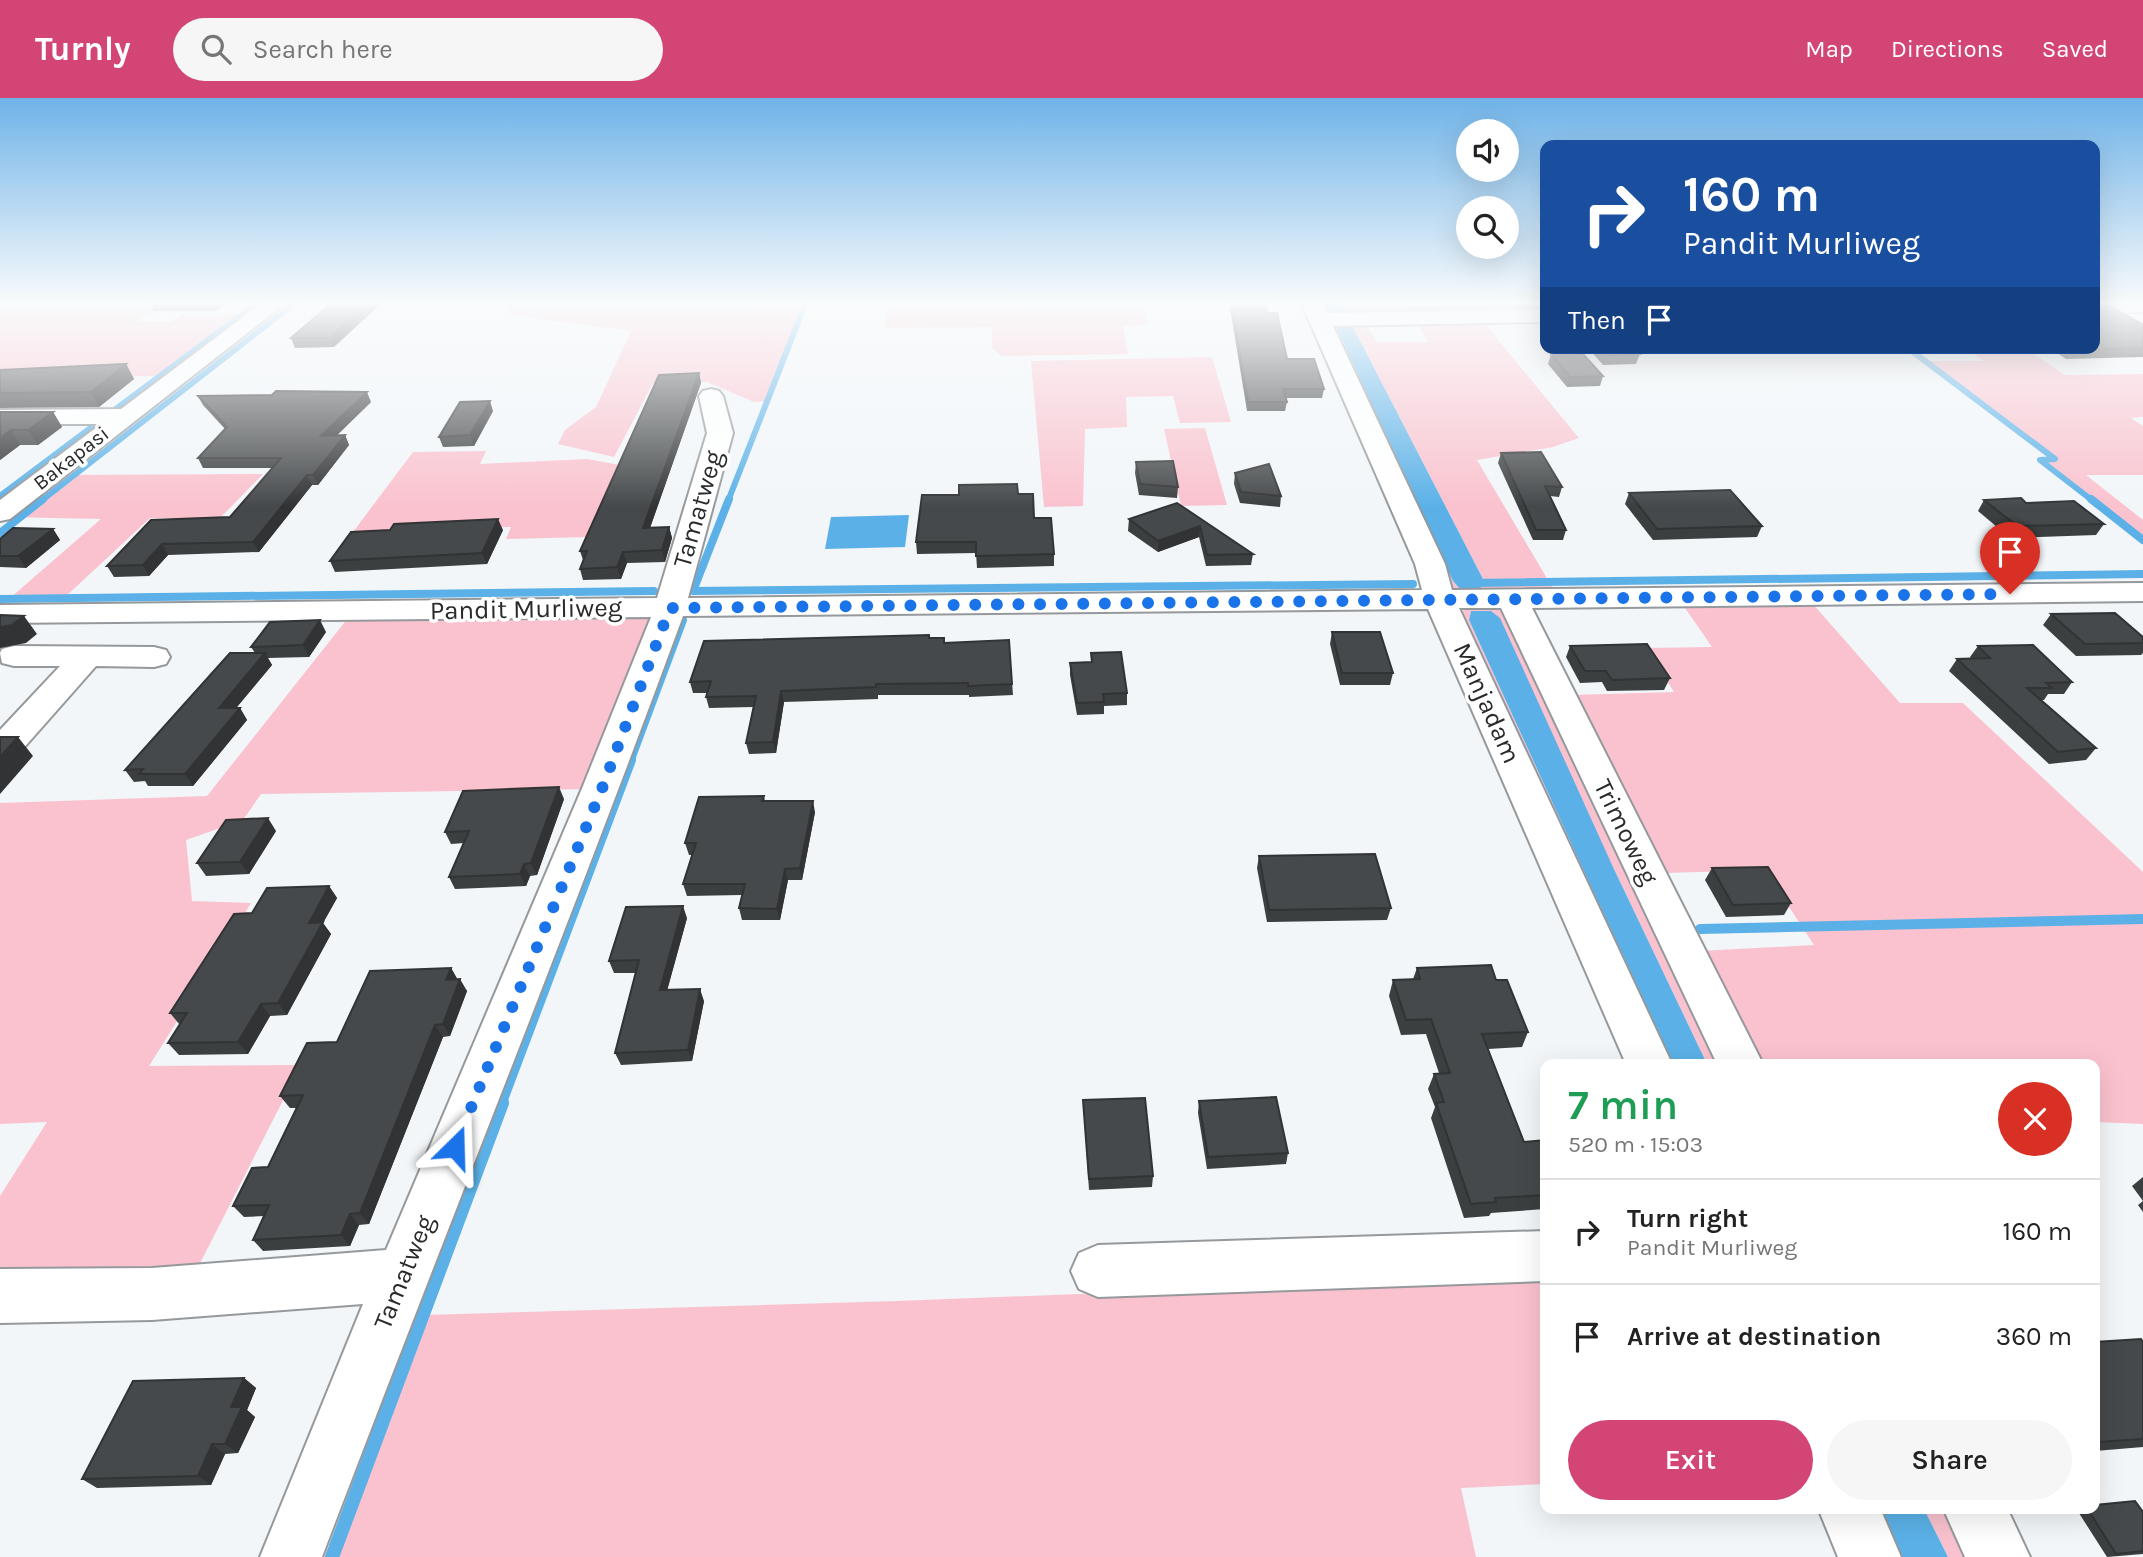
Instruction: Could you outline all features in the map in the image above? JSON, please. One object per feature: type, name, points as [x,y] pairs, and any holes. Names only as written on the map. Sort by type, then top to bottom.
[{"type":"street","name":"Bakapasi","points":[[0,513],[187,370]]},
{"type":"street","name":"Manjadam","points":[[1342,370],[1448,600],[1647,1059]]},
{"type":"street","name":"Tamatweg","points":[[291,1557],[402,1275],[551,917],[670,608],[720,433],[711,396]]},
{"type":"street","points":[[0,417],[126,416]]},
{"type":"street","name":"Pandit Murliweg","points":[[0,614],[2143,592]]},
{"type":"street","name":"Trimoweg","points":[[1509,600],[1738,1059]]},
{"type":"street","points":[[7,657],[29,645],[59,614]]},
{"type":"street","points":[[7,657],[154,657]]},
{"type":"street","points":[[8,743],[87,657]]},
{"type":"street","points":[[1098,1271],[1540,1256]]},
{"type":"street","points":[[0,1296],[152,1294],[402,1275]]},
{"type":"street","points":[[1851,1514],[1870,1557]]},
{"type":"street","points":[[1976,1514],[1999,1557]]},
{"type":"shaded area","points":[[0,370],[169,370],[161,376],[0,377]]},
{"type":"shaded area","points":[[613,370],[780,370],[768,401],[754,402],[707,382],[653,383],[614,457],[558,444],[565,430],[596,407]]},
{"type":"shaded area","points":[[1032,370],[1216,370],[1231,422],[1180,423],[1173,396],[1126,397],[1127,427],[1085,429],[1083,506],[1044,507]]},
{"type":"shaded area","points":[[1348,370],[1356,370],[1453,581],[1460,589],[1479,589],[1484,581],[1375,370],[1523,370],[1579,438],[1553,447],[1477,460],[1555,592],[1465,594],[1450,588]]},
{"type":"shaded area","points":[[1937,370],[2058,370],[2065,375],[2143,374],[2143,417],[2131,418],[2143,426],[2143,475],[2086,475],[2143,520],[2143,540],[2040,460],[2053,458]]},
{"type":"shaded area","points":[[1205,428],[1227,505],[1181,506],[1164,429]]},
{"type":"shaded area","points":[[486,451],[480,464],[587,459],[620,465],[589,537],[506,539],[511,527],[353,532],[413,452]]},
{"type":"shaded area","points":[[263,474],[220,518],[150,518],[64,598],[9,599],[101,519],[5,517],[58,475]]},
{"type":"shaded area","points":[[1812,603],[1900,703],[1963,703],[2143,872],[2143,1124],[2100,1122],[2100,1059],[1754,1059],[1699,951],[1814,945],[1765,870],[1666,873],[1572,695],[1674,692],[1646,648],[1712,647],[1683,605]]},
{"type":"shaded area","points":[[1468,606],[1505,609],[1723,1059],[1705,1059],[1613,867],[1471,611],[1469,620],[1670,1059],[1457,617]]},
{"type":"shaded area","points":[[650,617],[654,622],[592,789],[261,794],[243,820],[186,840],[192,901],[251,903],[149,1066],[301,1065],[191,1281],[0,1287],[0,1196],[47,1122],[0,1124],[0,803],[207,796],[348,618]]},
{"type":"shaded area","points":[[1540,1276],[1540,1484],[1461,1488],[1476,1557],[332,1557],[425,1315],[897,1301]]},
{"type":"shaded area","points":[[1926,1514],[1956,1514],[1979,1557],[1948,1557]]},
{"type":"water","points":[[1356,370],[1375,370],[1484,581],[1480,589],[1460,589],[1453,581]]},
{"type":"water","points":[[909,515],[905,547],[825,549],[831,517]]},
{"type":"water","points":[[1471,611],[1491,611],[1500,618],[1613,867],[1705,1059],[1670,1059],[1469,620]]},
{"type":"water","points":[[1880,1514],[1926,1514],[1948,1557],[1900,1557]]},
{"type":"building","points":[[0,370],[118,370],[91,392],[0,393]]},
{"type":"building","points":[[1243,370],[1318,370],[1324,389],[1283,389],[1287,402],[1248,402]]},
{"type":"building","points":[[1564,370],[1598,370],[1603,376],[1570,377]]},
{"type":"building","points":[[699,373],[643,528],[669,527],[662,550],[623,552],[617,567],[580,569],[587,551],[580,551],[659,375]]},
{"type":"building","points":[[276,391],[367,392],[321,436],[345,435],[313,475],[307,475],[253,542],[162,544],[143,565],[107,566],[151,520],[230,517],[281,458],[198,458],[227,427],[198,396],[272,395]]},
{"type":"building","points":[[490,401],[470,435],[439,437],[460,402]]},
{"type":"building","points":[[0,412],[53,412],[28,430],[11,430],[0,438]]},
{"type":"building","points":[[1541,452],[1562,487],[1545,486],[1566,530],[1536,530],[1501,453]]},
{"type":"building","points":[[1173,461],[1178,487],[1140,484],[1136,462]]},
{"type":"building","points":[[1269,464],[1281,496],[1241,492],[1235,473]]},
{"type":"building","points":[[1017,484],[1018,494],[1033,494],[1034,518],[1051,518],[1054,554],[976,556],[976,542],[916,542],[922,495],[959,495],[959,485]]},
{"type":"building","points":[[1730,490],[1762,526],[1657,529],[1629,493]]},
{"type":"building","points":[[2021,498],[2026,503],[2074,501],[2104,524],[2017,526],[1984,500]]},
{"type":"building","points":[[1177,503],[1253,554],[1207,555],[1200,526],[1158,541],[1129,519]]},
{"type":"building","points":[[498,519],[482,553],[330,561],[351,532],[390,530],[394,524]]},
{"type":"building","points":[[13,528],[53,529],[18,556],[0,556],[0,539]]},
{"type":"building","points":[[2115,613],[2143,637],[2143,643],[2085,644],[2051,614]]},
{"type":"building","points":[[0,615],[24,616],[12,625],[0,627]]},
{"type":"building","points":[[320,620],[303,645],[251,647],[270,622]]},
{"type":"building","points":[[1332,632],[1380,632],[1393,673],[1342,673]]},
{"type":"building","points":[[929,635],[929,638],[944,638],[944,643],[1009,640],[1012,684],[876,684],[876,687],[781,691],[773,742],[746,743],[756,696],[706,697],[711,681],[690,682],[704,641]]},
{"type":"building","points":[[1647,644],[1670,678],[1612,680],[1606,671],[1585,671],[1570,646]]},
{"type":"building","points":[[2033,645],[2072,682],[2046,683],[2052,688],[2027,688],[2096,748],[2058,752],[1957,659],[1990,658],[1978,646]]},
{"type":"building","points":[[1121,652],[1127,693],[1103,694],[1104,702],[1077,703],[1070,663],[1092,662],[1091,653]]},
{"type":"building","points":[[230,653],[265,653],[219,708],[240,708],[185,774],[139,774],[143,769],[125,770]]},
{"type":"building","points":[[0,737],[18,737],[0,757]]},
{"type":"building","points":[[559,787],[531,863],[524,864],[520,874],[449,877],[469,831],[445,832],[463,791]]},
{"type":"building","points":[[764,796],[762,801],[813,801],[800,868],[785,869],[777,909],[739,908],[745,884],[683,884],[696,843],[685,843],[699,797]]},
{"type":"building","points":[[268,818],[240,862],[197,863],[226,820]]},
{"type":"building","points":[[1375,854],[1391,908],[1269,910],[1259,856]]},
{"type":"building","points":[[1768,867],[1791,903],[1733,905],[1712,868]]},
{"type":"building","points":[[329,886],[309,923],[323,922],[278,1003],[261,1004],[238,1042],[168,1043],[187,1013],[170,1013],[234,914],[252,913],[267,888]]},
{"type":"building","points":[[683,906],[660,990],[700,989],[688,1050],[615,1053],[639,960],[609,961],[626,907]]},
{"type":"building","points":[[1491,965],[1496,980],[1507,980],[1528,1032],[1482,1034],[1524,1142],[1540,1140],[1540,1195],[1495,1198],[1496,1202],[1471,1204],[1436,1103],[1444,1102],[1434,1074],[1450,1073],[1431,1019],[1406,1020],[1393,980],[1420,979],[1417,968]]},
{"type":"building","points":[[451,968],[446,980],[460,979],[443,1024],[435,1025],[360,1213],[350,1214],[341,1235],[253,1240],[269,1205],[233,1206],[252,1168],[268,1167],[303,1095],[280,1096],[307,1043],[337,1042],[370,971]]},
{"type":"building","points":[[1276,1097],[1288,1153],[1208,1157],[1199,1101]]},
{"type":"building","points":[[1145,1098],[1153,1176],[1089,1179],[1083,1100]]},
{"type":"building","points":[[2141,1339],[2143,1342],[2143,1439],[2100,1442],[2100,1342]]},
{"type":"building","points":[[244,1378],[231,1407],[242,1407],[225,1444],[212,1444],[198,1476],[82,1479],[133,1381]]},
{"type":"building","points":[[2135,1501],[2143,1512],[2143,1551],[2116,1554],[2091,1514],[2100,1514],[2100,1504]]},
{"type":"waterway","points":[[116,409],[168,370]]},
{"type":"waterway","points":[[41,501],[209,370]]},
{"type":"waterway","points":[[728,501],[779,370]]},
{"type":"waterway","points":[[1937,370],[2055,459],[2040,460],[2093,501]]},
{"type":"waterway","points":[[0,496],[96,424]]},
{"type":"waterway","points":[[0,533],[43,499]]},
{"type":"waterway","points":[[729,499],[693,591],[1413,584]]},
{"type":"waterway","points":[[2091,499],[2143,540]]},
{"type":"waterway","points":[[1472,583],[2143,574]]},
{"type":"waterway","points":[[0,599],[654,591]]},
{"type":"waterway","points":[[630,762],[683,620]]},
{"type":"waterway","points":[[501,1105],[631,760]]},
{"type":"waterway","points":[[1700,929],[2143,919]]},
{"type":"waterway","points":[[332,1557],[502,1103]]},
{"type":"route","points":[[455,1147],[551,917],[670,608],[2010,594]]}]
